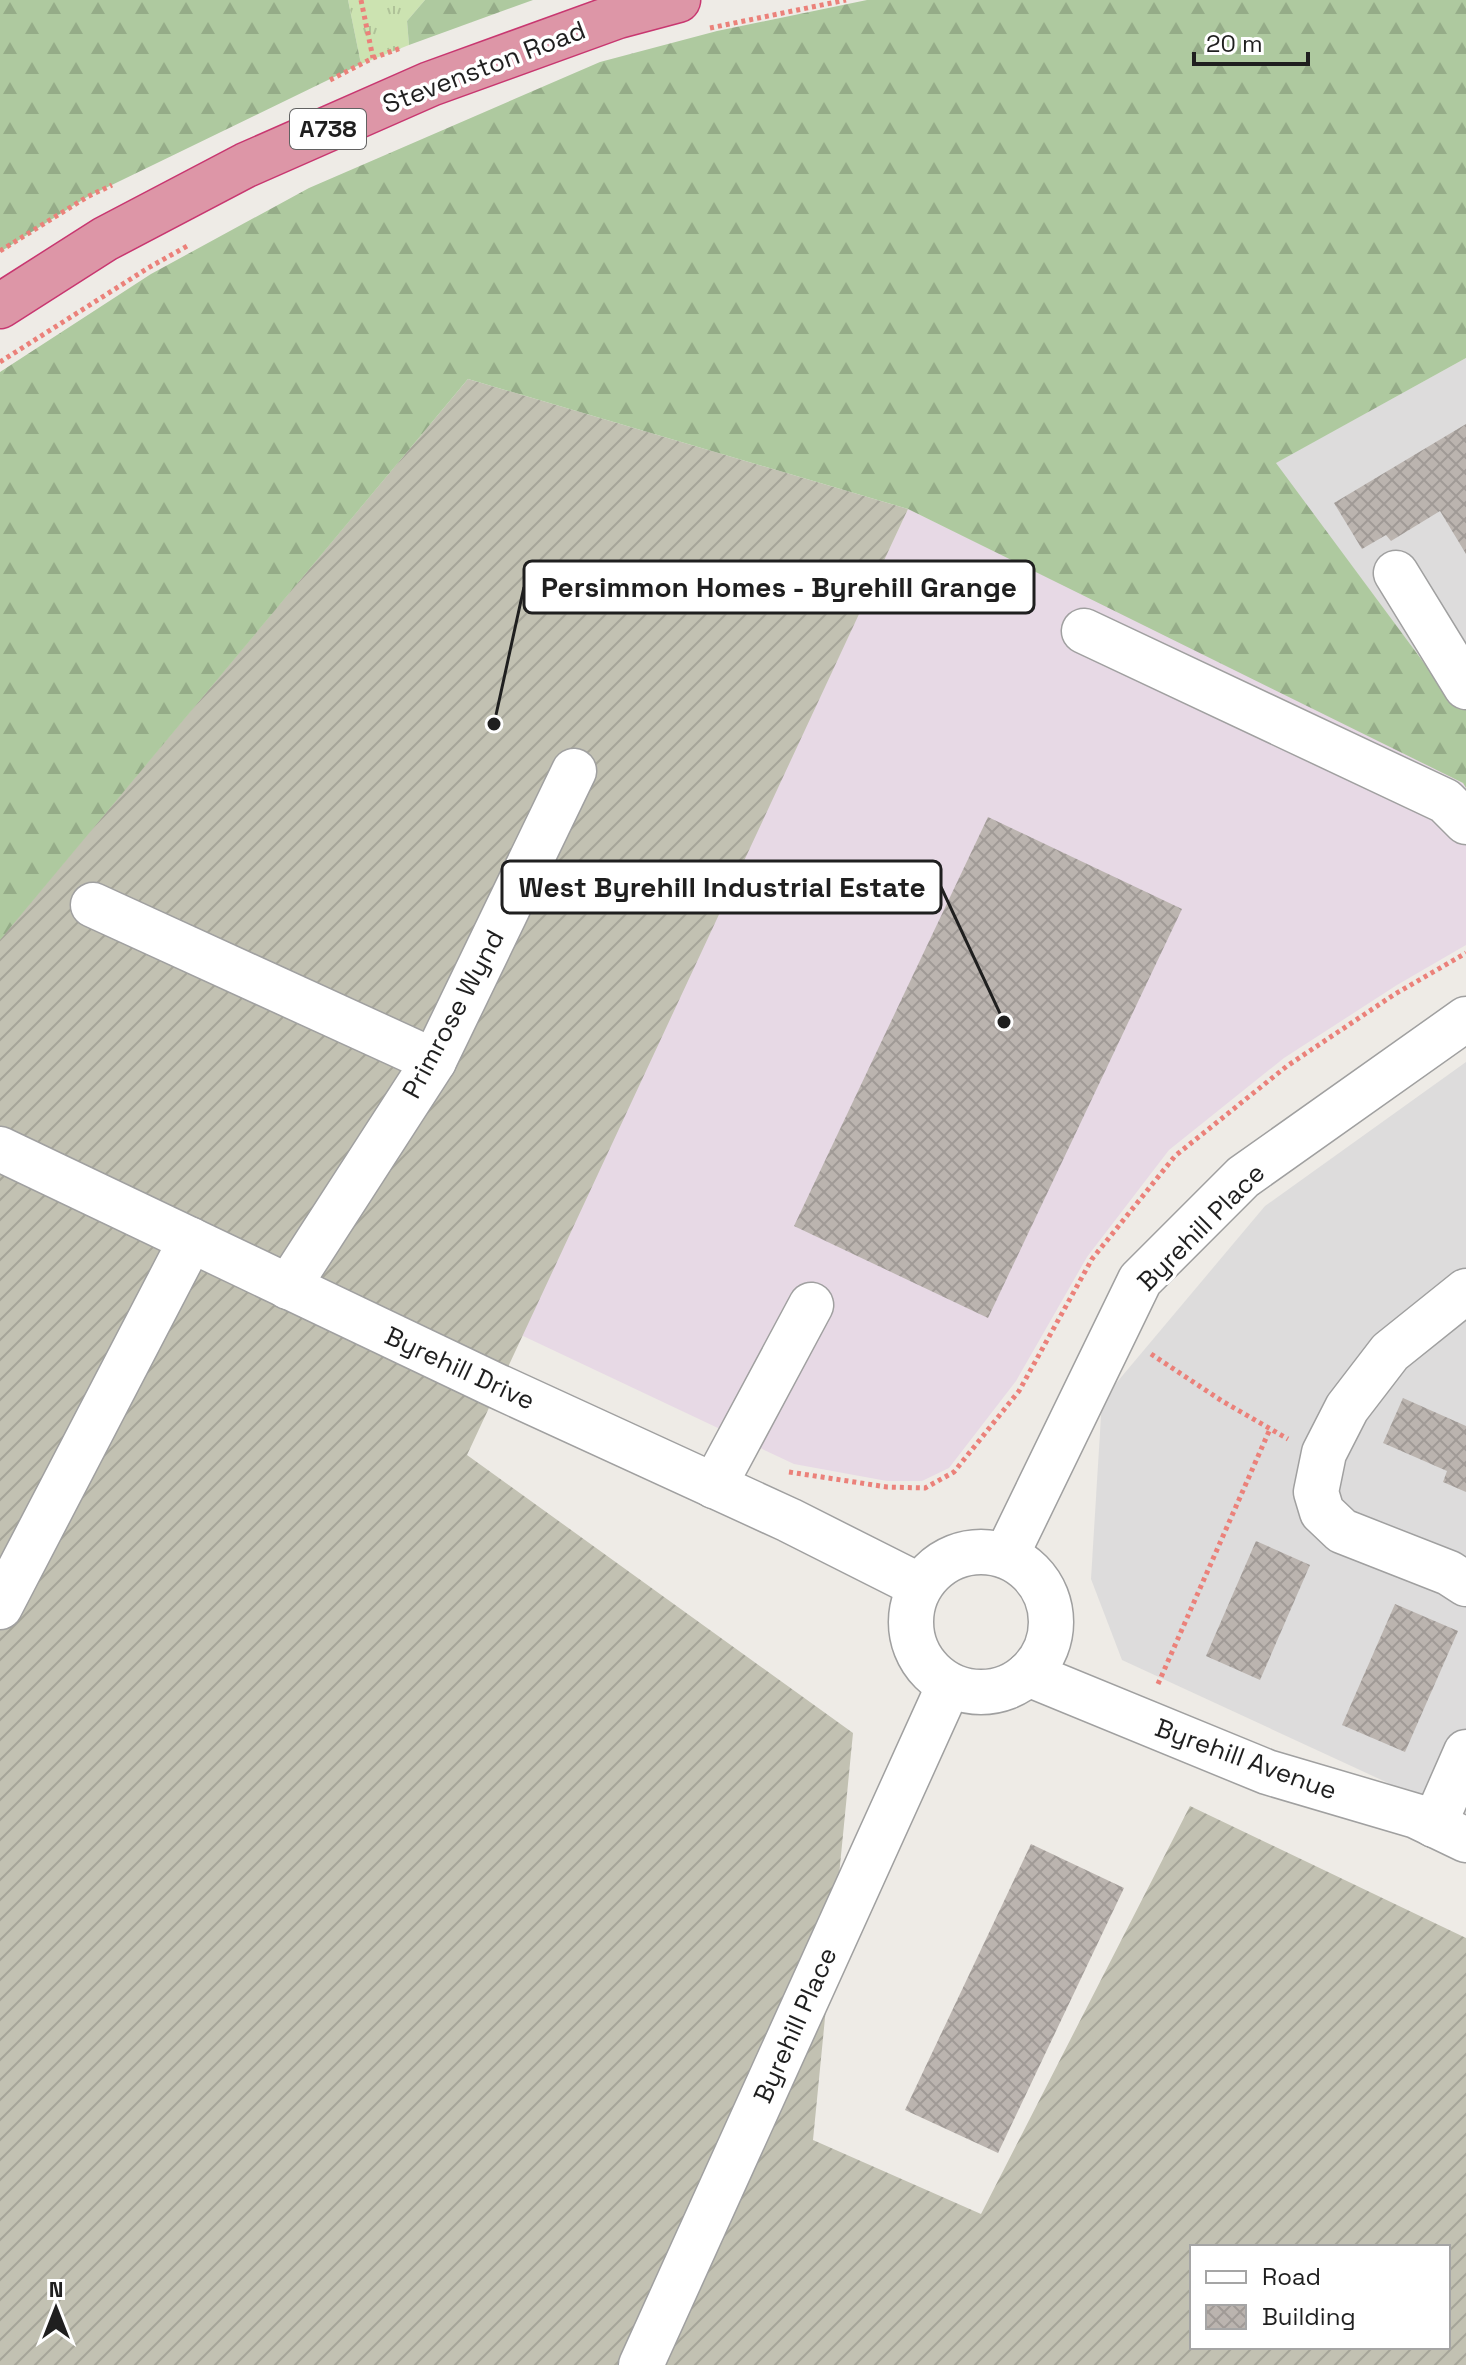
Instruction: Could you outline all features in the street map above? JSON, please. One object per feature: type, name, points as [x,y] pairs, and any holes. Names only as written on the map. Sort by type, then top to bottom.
[{"type":"highway","name":"Stevenston Road","points":[[0,306],[105,239],[246,165],[430,84],[618,16],[689,15]]},
{"type":"street","points":[[1396,573],[1466,687]]},
{"type":"street","points":[[1084,631],[1445,801],[1466,822]]},
{"type":"street","name":"Primrose Wynd","points":[[288,1287],[434,1061],[574,771]]},
{"type":"street","points":[[93,905],[434,1061]]},
{"type":"street","name":"Byrehill Place","points":[[1006,1556],[1140,1280],[1243,1177],[1466,1019]]},
{"type":"street","name":"Byrehill Drive","points":[[0,1149],[497,1386],[789,1520],[920,1586]]},
{"type":"street","points":[[0,1607],[191,1240]]},
{"type":"street","points":[[1466,1291],[1390,1352],[1347,1408],[1323,1458],[1316,1492],[1322,1512],[1342,1531],[1437,1568],[1466,1584]]},
{"type":"street","points":[[714,1486],[811,1305]]},
{"type":"street","points":[[986,1551],[1006,1556],[1027,1568],[1041,1586],[1050,1608],[1050,1633],[1043,1656],[1028,1674],[996,1691],[972,1692],[949,1685],[927,1668],[914,1646],[911,1609],[920,1586],[939,1565],[961,1554],[986,1551]]},
{"type":"street","name":"Byrehill Avenue","points":[[1028,1674],[1267,1772],[1416,1816],[1450,1832]]},
{"type":"street","name":"Byrehill Place","points":[[641,2365],[949,1685]]},
{"type":"street","points":[[1450,1832],[1466,1752]]},
{"type":"path","points":[[361,0],[373,58]]},
{"type":"path","points":[[689,15],[846,0]]},
{"type":"path","points":[[0,362],[148,268],[200,239]]},
{"type":"path","points":[[736,1449],[787,1472],[887,1487],[925,1488],[954,1472],[1019,1391],[1092,1259],[1175,1156],[1287,1066],[1395,994],[1466,953]]},
{"type":"path","points":[[1065,1310],[1115,1330],[1222,1401],[1323,1458]]},
{"type":"path","points":[[1141,1721],[1270,1429]]},
{"type":"shaded area","points":[[1466,358],[1466,707],[1430,671],[1275,463]]},
{"type":"shaded area","points":[[468,379],[908,509],[467,1455],[853,1733],[813,2140],[981,2214],[1190,1806],[1466,1938],[1466,2365],[0,2365],[0,939]]},
{"type":"shaded area","points":[[908,509],[1295,697],[1463,783],[1466,788],[1466,945],[1397,985],[1284,1058],[1169,1150],[1087,1257],[1016,1381],[949,1468],[922,1481],[887,1481],[794,1464],[521,1335]]},
{"type":"shaded area","points":[[1466,1062],[1466,1819],[1122,1660],[1091,1579],[1102,1400],[1265,1206]]},
{"type":"green space","points":[[0,0],[348,0],[361,64],[87,197],[0,252]]},
{"type":"green space","points":[[348,0],[425,0],[407,21],[409,45],[361,64]]},
{"type":"green space","points":[[425,0],[533,0],[409,45],[407,21]]},
{"type":"green space","points":[[867,0],[1466,0],[1466,358],[1276,463],[1430,671],[1466,707],[1466,788],[1463,783],[908,509],[468,379],[0,940],[0,372],[151,274],[309,188],[600,62],[717,31]]},
{"type":"building","points":[[1466,424],[1466,554],[1440,511],[1391,541],[1386,535],[1362,549],[1334,503]]},
{"type":"building","points":[[988,817],[1182,909],[988,1318],[794,1226]]},
{"type":"building","points":[[1403,1398],[1466,1426],[1466,1492],[1443,1482],[1447,1471],[1383,1443]]},
{"type":"building","points":[[1256,1541],[1310,1565],[1260,1680],[1206,1656]]},
{"type":"building","points":[[1395,1604],[1458,1631],[1405,1752],[1342,1725]]},
{"type":"building","points":[[1031,1844],[1124,1888],[998,2153],[905,2110]]},
{"type":"place","name":"Persimmon Homes - Byrehill Grange","points":[[494,724]]},
{"type":"place","name":"West Byrehill Industrial Estate","points":[[1004,1022]]}]
